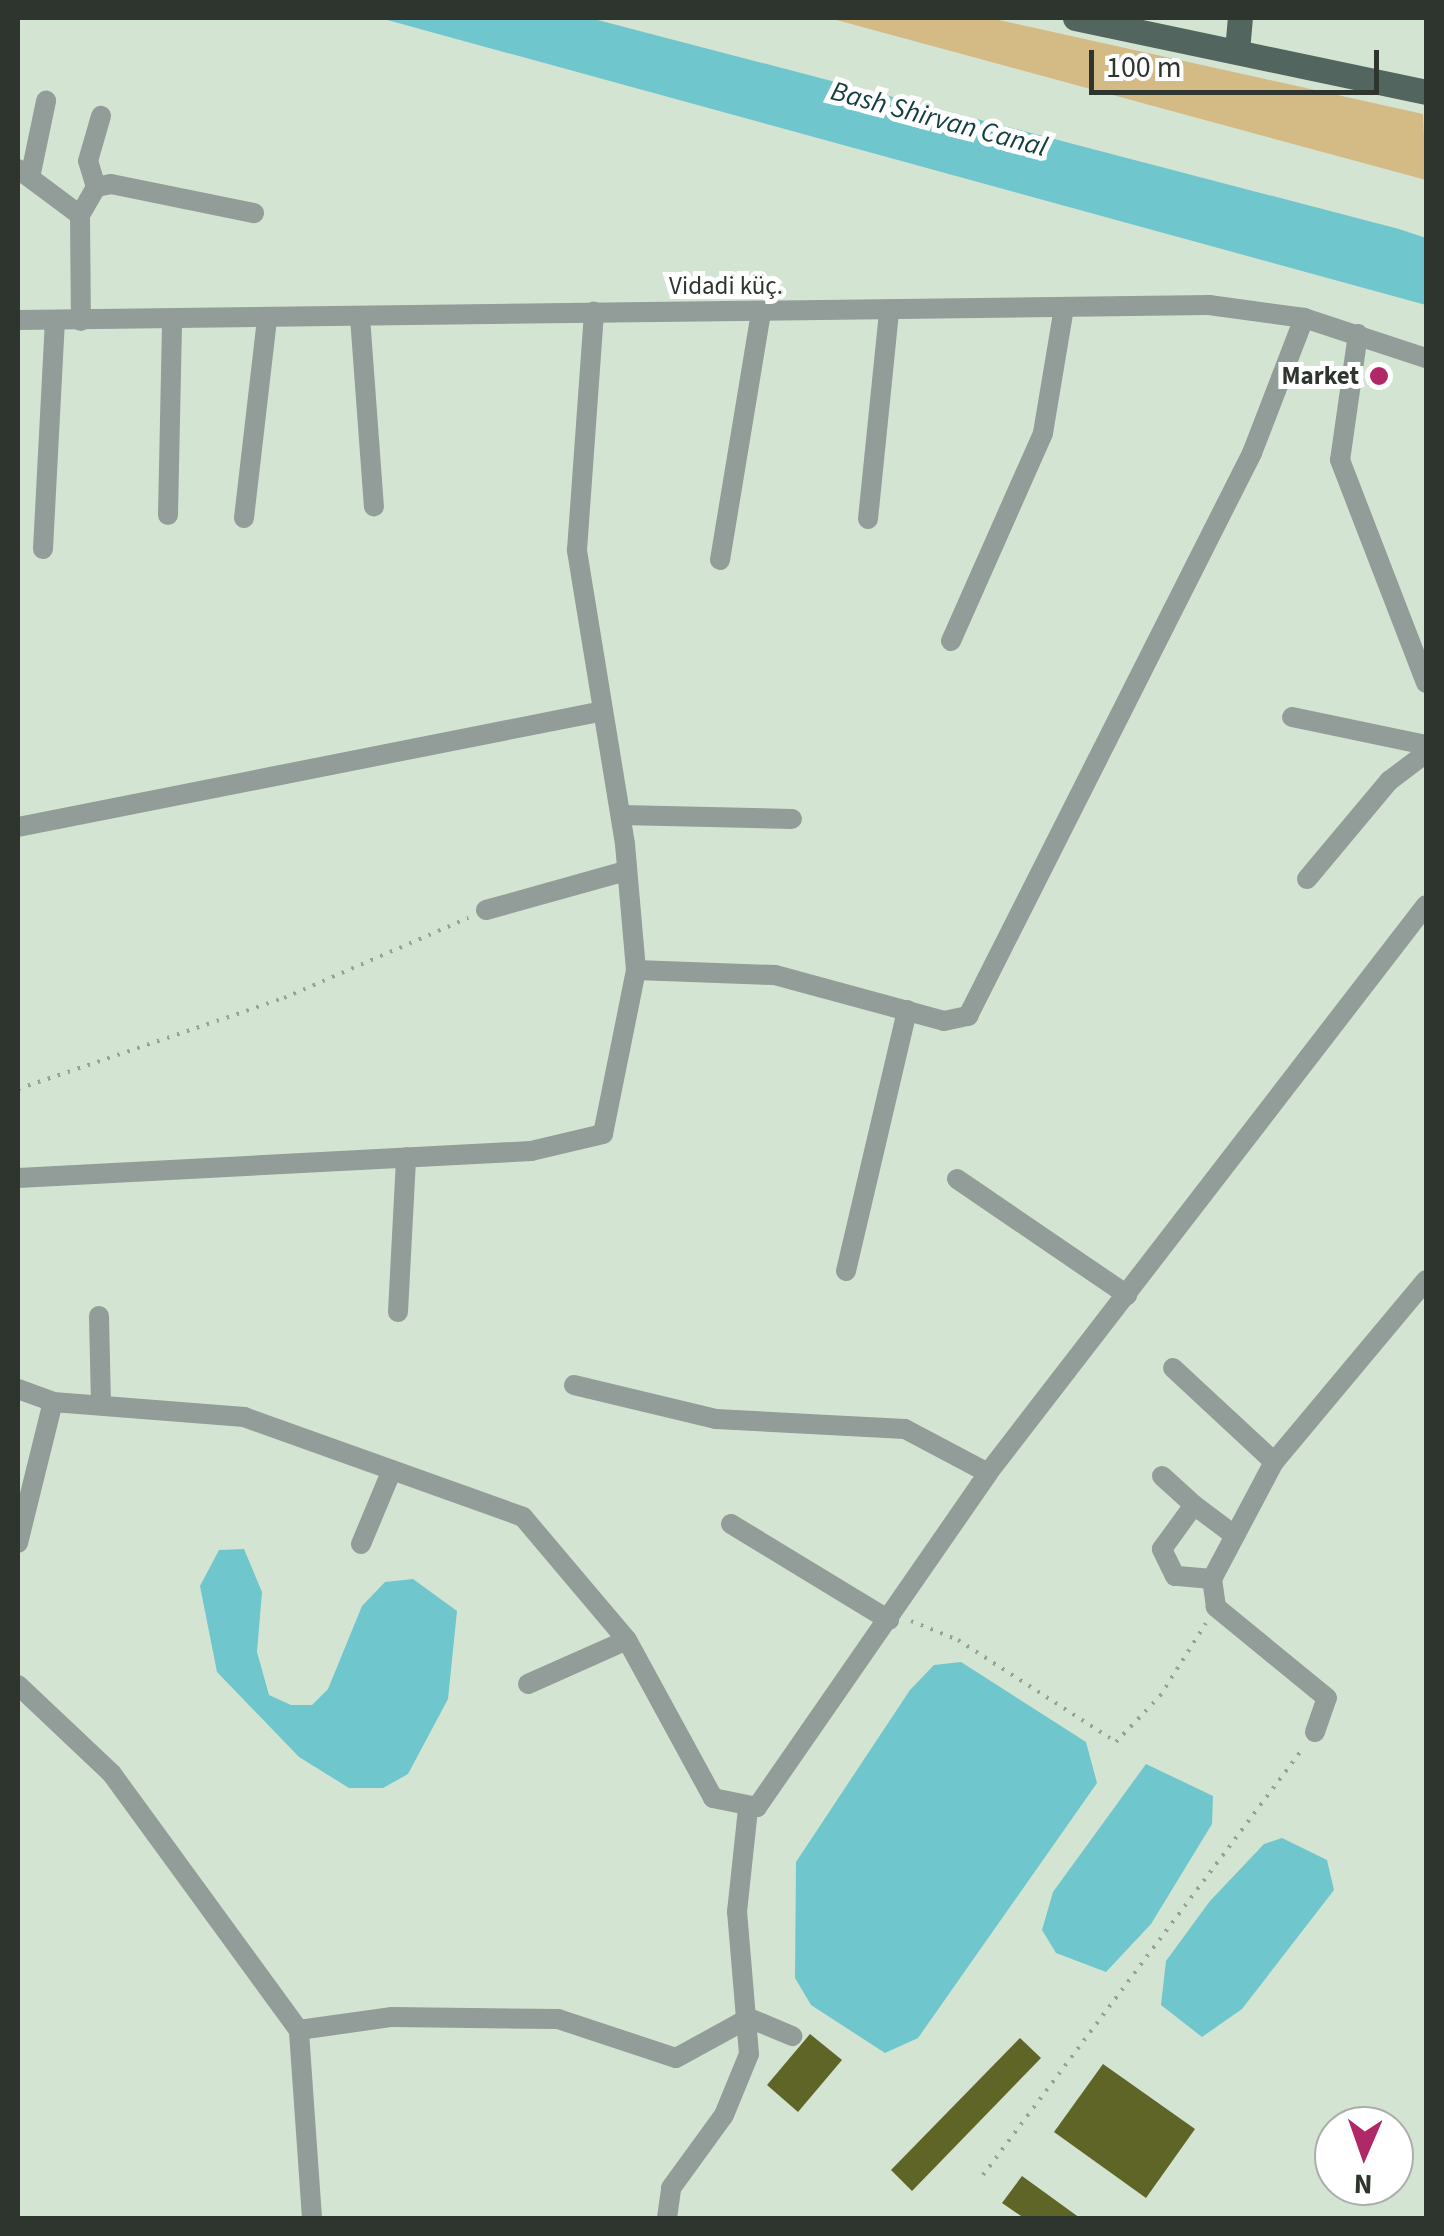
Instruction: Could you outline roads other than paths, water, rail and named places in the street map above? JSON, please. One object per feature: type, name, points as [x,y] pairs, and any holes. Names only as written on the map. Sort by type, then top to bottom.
[{"type":"main road","points":[[1074,18],[1116,22],[1426,92]]},
{"type":"main road","points":[[1237,51],[1240,18]]},
{"type":"street","points":[[46,101],[24,171],[80,216]]},
{"type":"street","points":[[81,321],[80,216],[96,188],[88,162],[101,116]]},
{"type":"street","points":[[96,188],[254,214]]},
{"type":"street","name":"Vidadi küç.","points":[[18,320],[1209,305],[1304,318],[1426,358]]},
{"type":"street","points":[[950,641],[1043,433],[1064,308]]},
{"type":"street","points":[[720,560],[761,311]]},
{"type":"street","points":[[18,1178],[531,1151],[603,1134],[636,970],[620,815],[598,712],[577,550],[594,312]]},
{"type":"street","points":[[868,518],[889,312]]},
{"type":"street","points":[[360,317],[374,506]]},
{"type":"street","points":[[636,970],[775,975],[944,1021],[968,1016],[1252,452],[1304,318]]},
{"type":"street","points":[[244,518],[267,319]]},
{"type":"street","points":[[168,515],[172,320]]},
{"type":"street","points":[[44,549],[55,321]]},
{"type":"street","points":[[1358,334],[1340,460],[1426,683]]},
{"type":"street","points":[[18,827],[598,712]]},
{"type":"street","points":[[1292,717],[1426,749]]},
{"type":"street","points":[[1307,879],[1389,782],[1426,749]]},
{"type":"street","points":[[620,815],[792,820]]},
{"type":"street","points":[[486,910],[626,871]]},
{"type":"street","points":[[748,1810],[766,1798],[988,1473],[1426,905]]},
{"type":"street","points":[[846,1270],[907,1010]]},
{"type":"street","points":[[398,1312],[406,1158]]},
{"type":"street","points":[[957,1179],[1127,1296]]},
{"type":"street","points":[[1315,1732],[1328,1712],[1318,1685],[1216,1606],[1212,1579],[1230,1532],[1274,1462],[1426,1280]]},
{"type":"street","points":[[99,1316],[102,1404]]},
{"type":"street","points":[[1173,1368],[1274,1462]]},
{"type":"street","points":[[574,1386],[671,1413],[905,1429],[988,1473]]},
{"type":"street","points":[[18,1389],[52,1402],[221,1411],[523,1517],[627,1640],[695,1774],[714,1798],[748,1810]]},
{"type":"street","points":[[18,1543],[52,1402]]},
{"type":"street","points":[[362,1544],[392,1470]]},
{"type":"street","points":[[1162,1476],[1230,1532]]},
{"type":"street","points":[[1194,1506],[1162,1549],[1175,1576],[1212,1579]]},
{"type":"street","points":[[731,1524],[889,1620]]},
{"type":"street","points":[[528,1684],[627,1640]]},
{"type":"street","points":[[18,1685],[132,1799],[300,2030],[312,2218]]},
{"type":"street","points":[[666,2218],[671,2188],[741,2082],[749,2018],[737,1912],[748,1810]]},
{"type":"street","points":[[300,2030],[392,2017],[558,2019],[676,2058],[749,2018]]},
{"type":"street","points":[[749,2018],[792,2036]]},
{"type":"water","name":"Bash Shirvan Canal","points":[[380,18],[590,18],[1399,229],[1426,238],[1426,305]]},
{"type":"water","points":[[244,1549],[262,1592],[257,1652],[269,1695],[291,1705],[312,1705],[328,1689],[362,1606],[385,1582],[413,1579],[457,1611],[448,1699],[408,1774],[383,1788],[349,1788],[299,1757],[217,1672],[200,1586],[219,1550]]},
{"type":"water","points":[[961,1662],[1086,1742],[1097,1783],[918,2038],[885,2053],[811,2005],[795,1978],[796,1862],[910,1690],[934,1665]]},
{"type":"water","points":[[1146,1764],[1213,1796],[1212,1824],[1151,1924],[1106,1972],[1056,1953],[1042,1930],[1053,1892]]},
{"type":"water","points":[[1282,1838],[1327,1860],[1334,1890],[1242,2009],[1202,2037],[1161,2005],[1166,1961],[1210,1901],[1264,1844]]},
{"type":"place","name":"Market","points":[[1379,376]]}]
